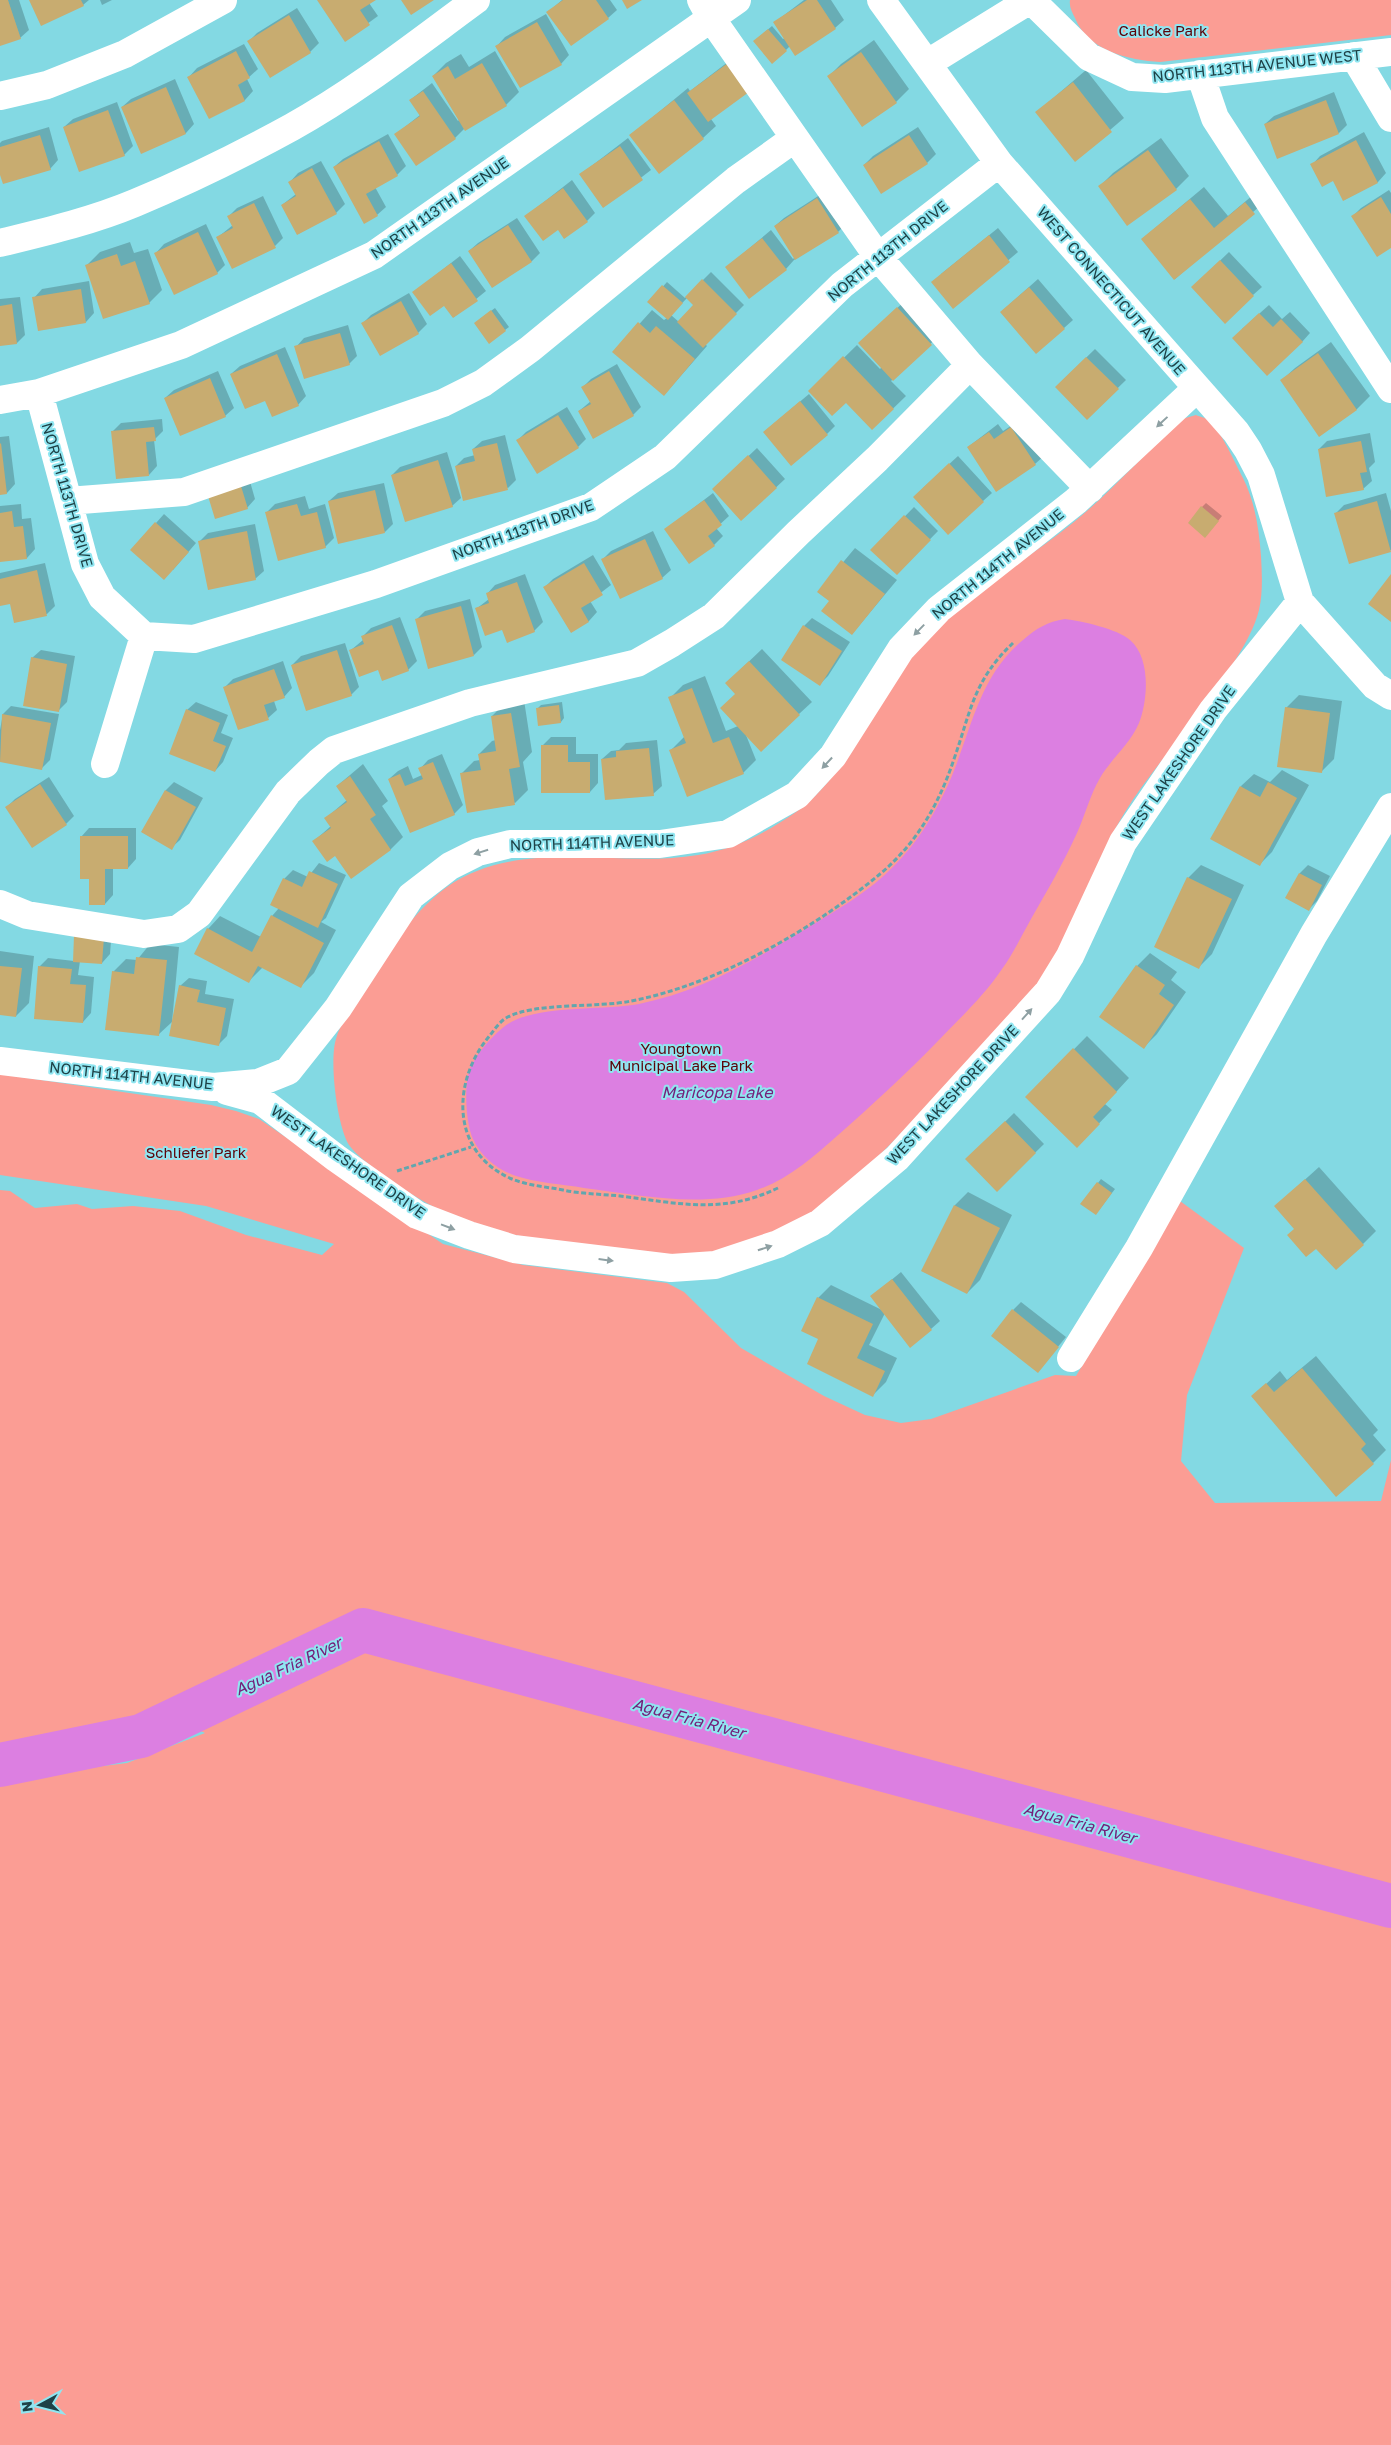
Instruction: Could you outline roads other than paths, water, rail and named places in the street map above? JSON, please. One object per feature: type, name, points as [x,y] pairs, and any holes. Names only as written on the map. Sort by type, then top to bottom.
[{"type":"street","points":[[0,96],[47,85],[125,54],[223,0]]},
{"type":"street","points":[[0,243],[56,229],[134,204],[227,160],[293,126],[365,80],[476,0]]},
{"type":"street","name":"NORTH 113TH AVENUE","points":[[0,400],[38,393],[181,345],[374,255],[706,9],[737,0]]},
{"type":"street","name":"WEST CONNECTICUT AVENUE","points":[[881,0],[998,163],[1236,432],[1261,475],[1300,602]]},
{"type":"street","points":[[928,63],[1031,0]]},
{"type":"street","name":"NORTH 113TH AVENUE WEST","points":[[1031,0],[1089,57],[1132,77],[1156,78],[1200,74],[1391,52]]},
{"type":"street","points":[[706,9],[878,257],[970,365],[1090,489]]},
{"type":"street","points":[[1354,56],[1391,118]]},
{"type":"street","points":[[1200,74],[1215,118],[1391,390]]},
{"type":"street","points":[[68,501],[184,492],[443,402],[483,382],[530,349],[736,180],[795,138]]},
{"type":"street","name":"NORTH 113TH DRIVE","points":[[38,393],[85,564],[102,597],[144,636],[194,639],[376,584],[591,507],[665,456],[842,285],[998,163]]},
{"type":"street","points":[[0,904],[27,915],[144,934],[178,929],[199,914],[288,792],[334,750],[470,703],[637,663],[714,616],[798,533],[877,459],[970,365]]},
{"type":"street","name":"NORTH 114TH AVENUE","points":[[0,1061],[213,1087],[258,1083],[288,1071],[338,1008],[411,896],[450,866],[478,852],[510,844],[660,844],[728,834],[797,795],[833,756],[901,649],[939,609],[1090,489],[1197,388]]},
{"type":"street","points":[[1300,602],[1375,686],[1391,696]]},
{"type":"street","name":"WEST LAKESHORE DRIVE","points":[[213,1087],[260,1100],[336,1158],[417,1215],[469,1235],[514,1249],[671,1268],[715,1265],[778,1244],[820,1222],[897,1158],[1048,992],[1070,956],[1123,842],[1213,710],[1300,602]]},
{"type":"street","points":[[104,764],[144,636]]},
{"type":"street","points":[[1071,1358],[1139,1248],[1314,934],[1391,806]]},
{"type":"water","name":"Maricopa Lake","points":[[1065,619],[1117,632],[1130,640],[1137,648],[1142,657],[1146,680],[1146,691],[1139,723],[1131,738],[1100,778],[1067,855],[1006,963],[971,1007],[888,1090],[828,1144],[790,1174],[757,1190],[736,1196],[715,1199],[671,1199],[541,1182],[509,1173],[485,1157],[476,1146],[469,1124],[466,1096],[467,1079],[471,1066],[479,1053],[500,1030],[518,1019],[533,1014],[569,1009],[639,1004],[684,992],[747,963],[864,892],[903,857],[918,838],[937,807],[956,766],[985,689],[995,672],[1008,655],[1033,632],[1042,626]]},
{"type":"waterway","name":"Agua Fria River","points":[[0,1765],[141,1736],[363,1630],[1391,1906]]},
{"type":"park label","name":"Calicke Park","points":[[1163,31]]},
{"type":"park label","name":"Youngtown Municipal Lake Park","points":[[681,1058]]},
{"type":"park label","name":"Schliefer Park","points":[[196,1153]]}]
